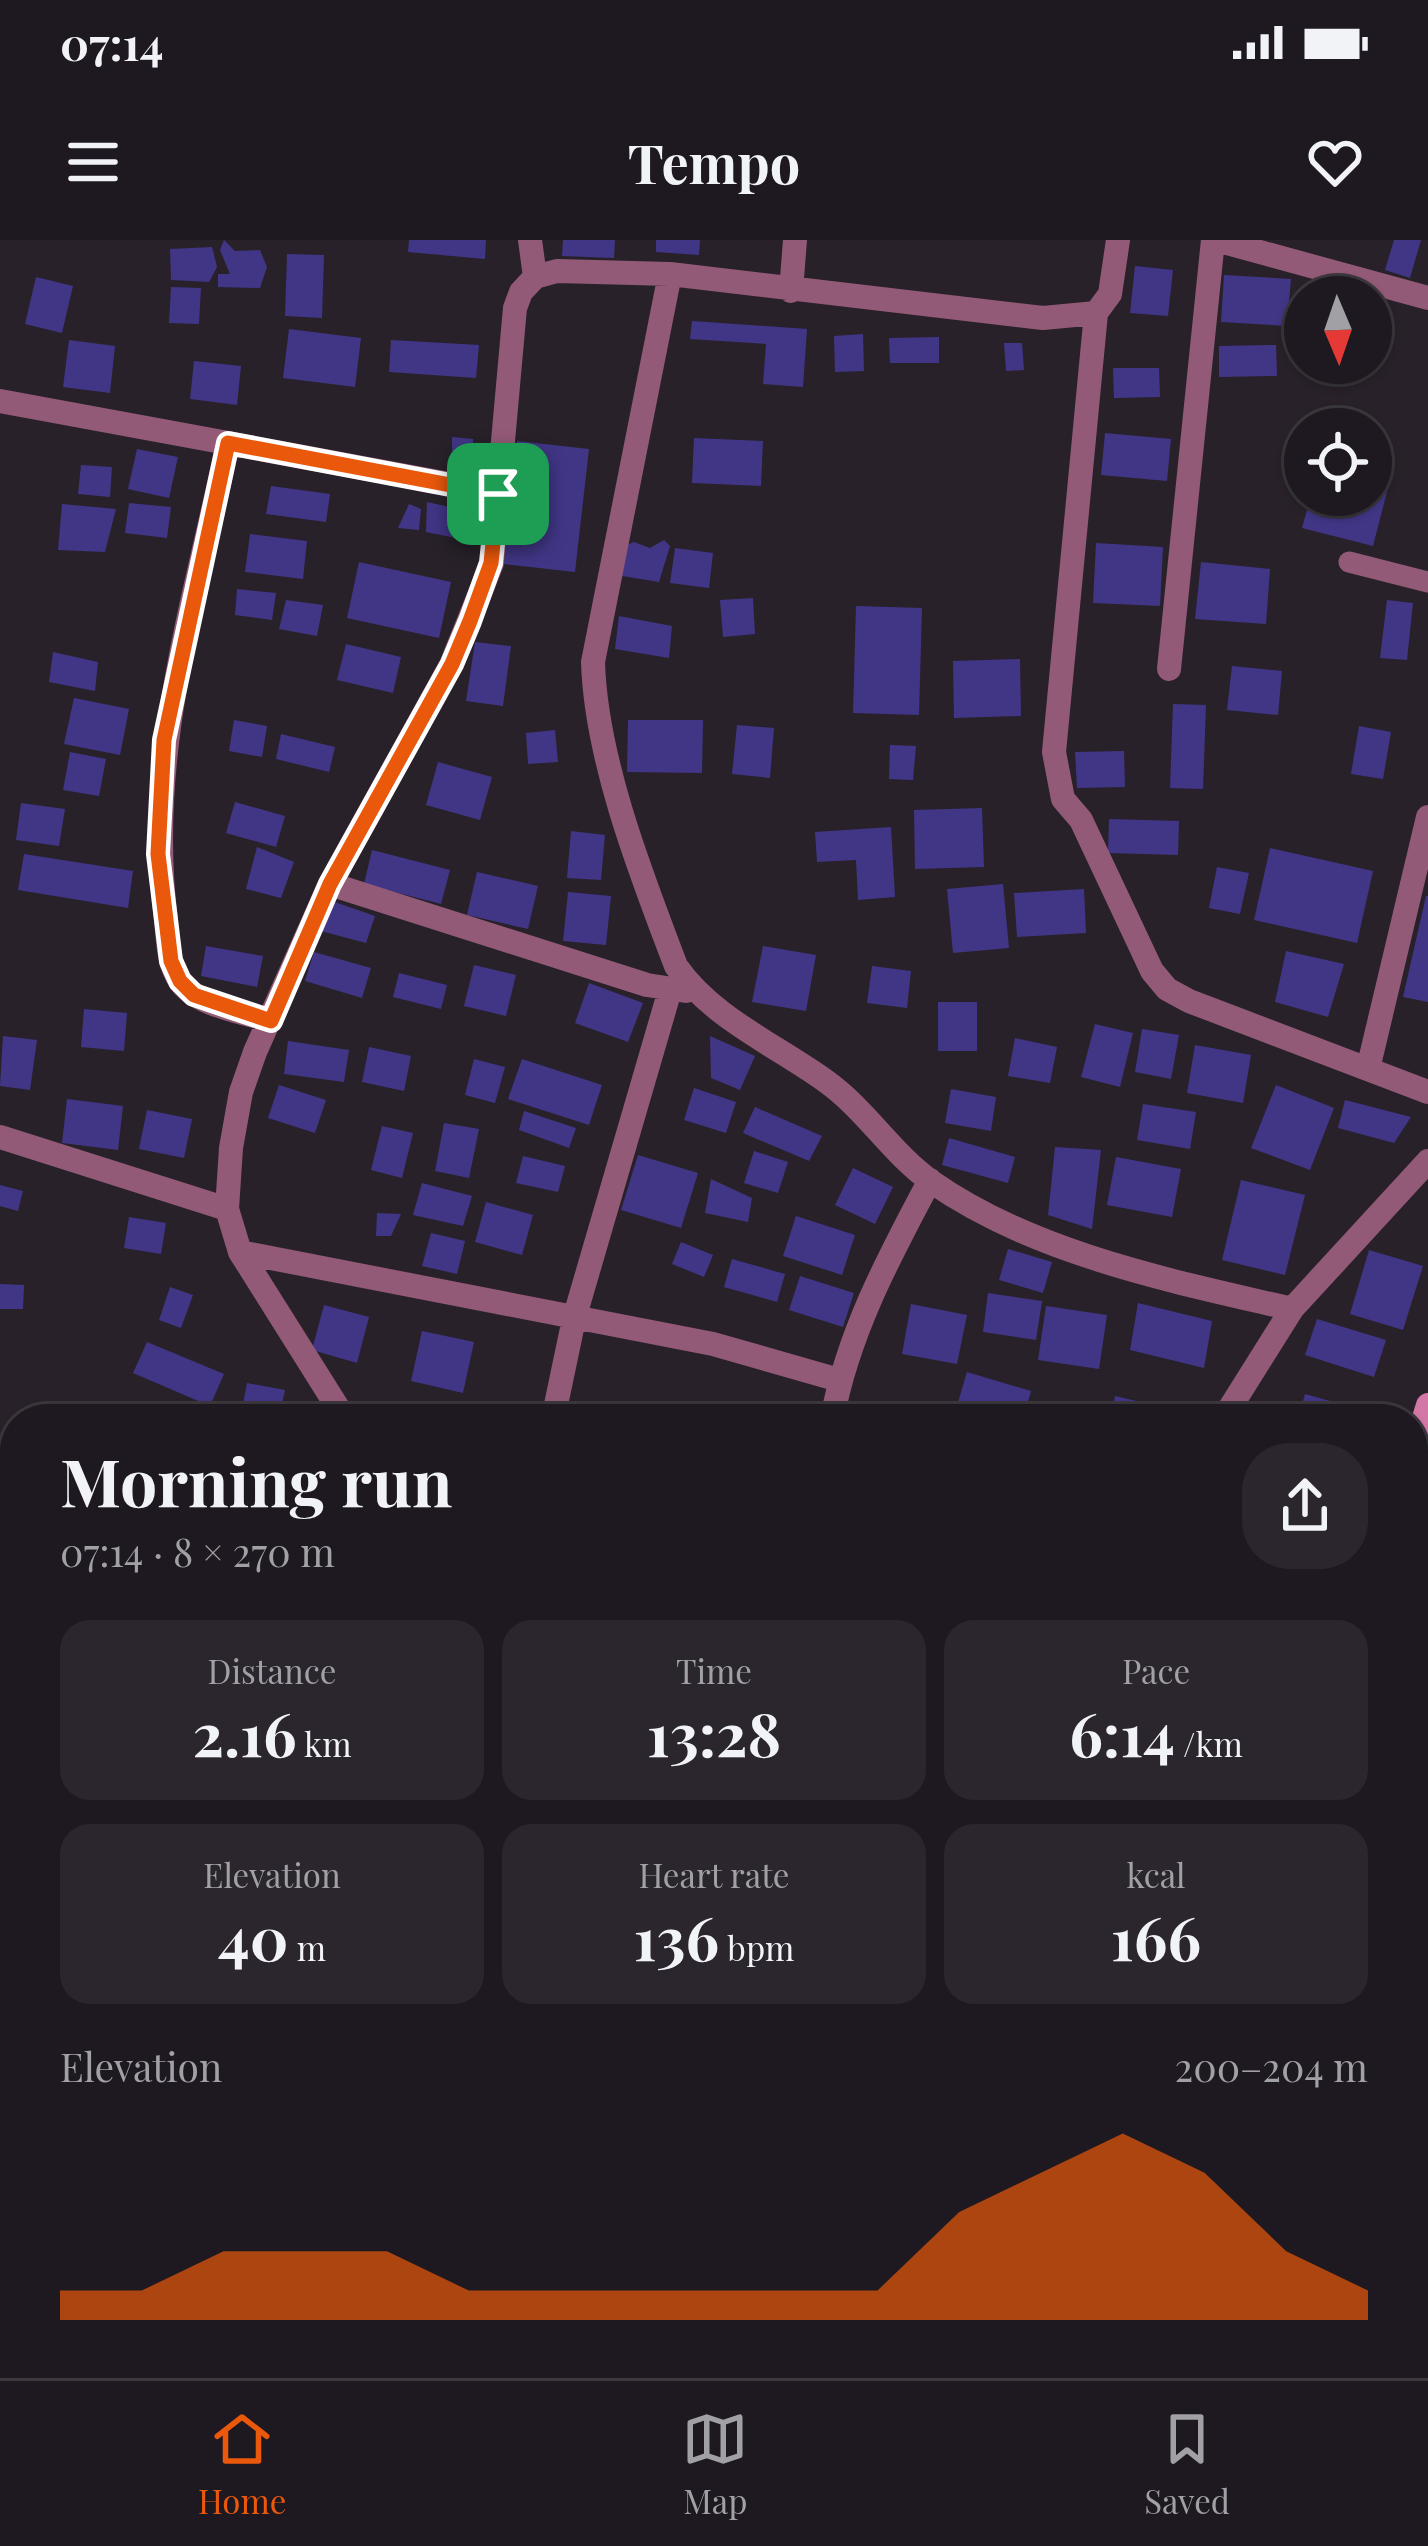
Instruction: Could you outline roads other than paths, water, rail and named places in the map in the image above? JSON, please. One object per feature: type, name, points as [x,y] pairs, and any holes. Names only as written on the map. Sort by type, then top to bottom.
[{"type":"street","points":[[530,240],[535,277]]},
{"type":"street","points":[[791,290],[795,240]]},
{"type":"street","points":[[1118,240],[1110,294],[1096,313],[1060,666],[1054,752],[1063,799],[1081,820],[1152,971],[1167,989],[1428,1092]]},
{"type":"street","points":[[1168,669],[1215,240],[1428,298]]},
{"type":"street","points":[[336,1404],[240,1252],[227,1209],[231,1148],[241,1092],[330,884],[452,664],[491,563],[515,308],[521,292],[535,277],[557,272],[670,274],[1043,318],[1096,313]]},
{"type":"street","points":[[556,1404],[574,1318],[682,991],[609,771],[594,702],[595,647],[670,274]]},
{"type":"street","points":[[0,401],[498,494]]},
{"type":"street","points":[[228,443],[164,740],[158,854],[171,961],[180,981],[194,995],[271,1021]]},
{"type":"street","points":[[1368,1069],[1428,817]]},
{"type":"street","points":[[330,884],[682,991],[831,1084],[929,1180],[976,1208],[1052,1243],[1202,1288],[1292,1309]]},
{"type":"street","points":[[0,1137],[227,1209]]},
{"type":"street","points":[[1232,1404],[1292,1309],[1428,1161]]},
{"type":"street","points":[[835,1404],[839,1380],[879,1274],[929,1180]]},
{"type":"street","points":[[240,1252],[713,1344],[839,1380]]},
{"type":"lane","points":[[1349,562],[1428,582]]}]
